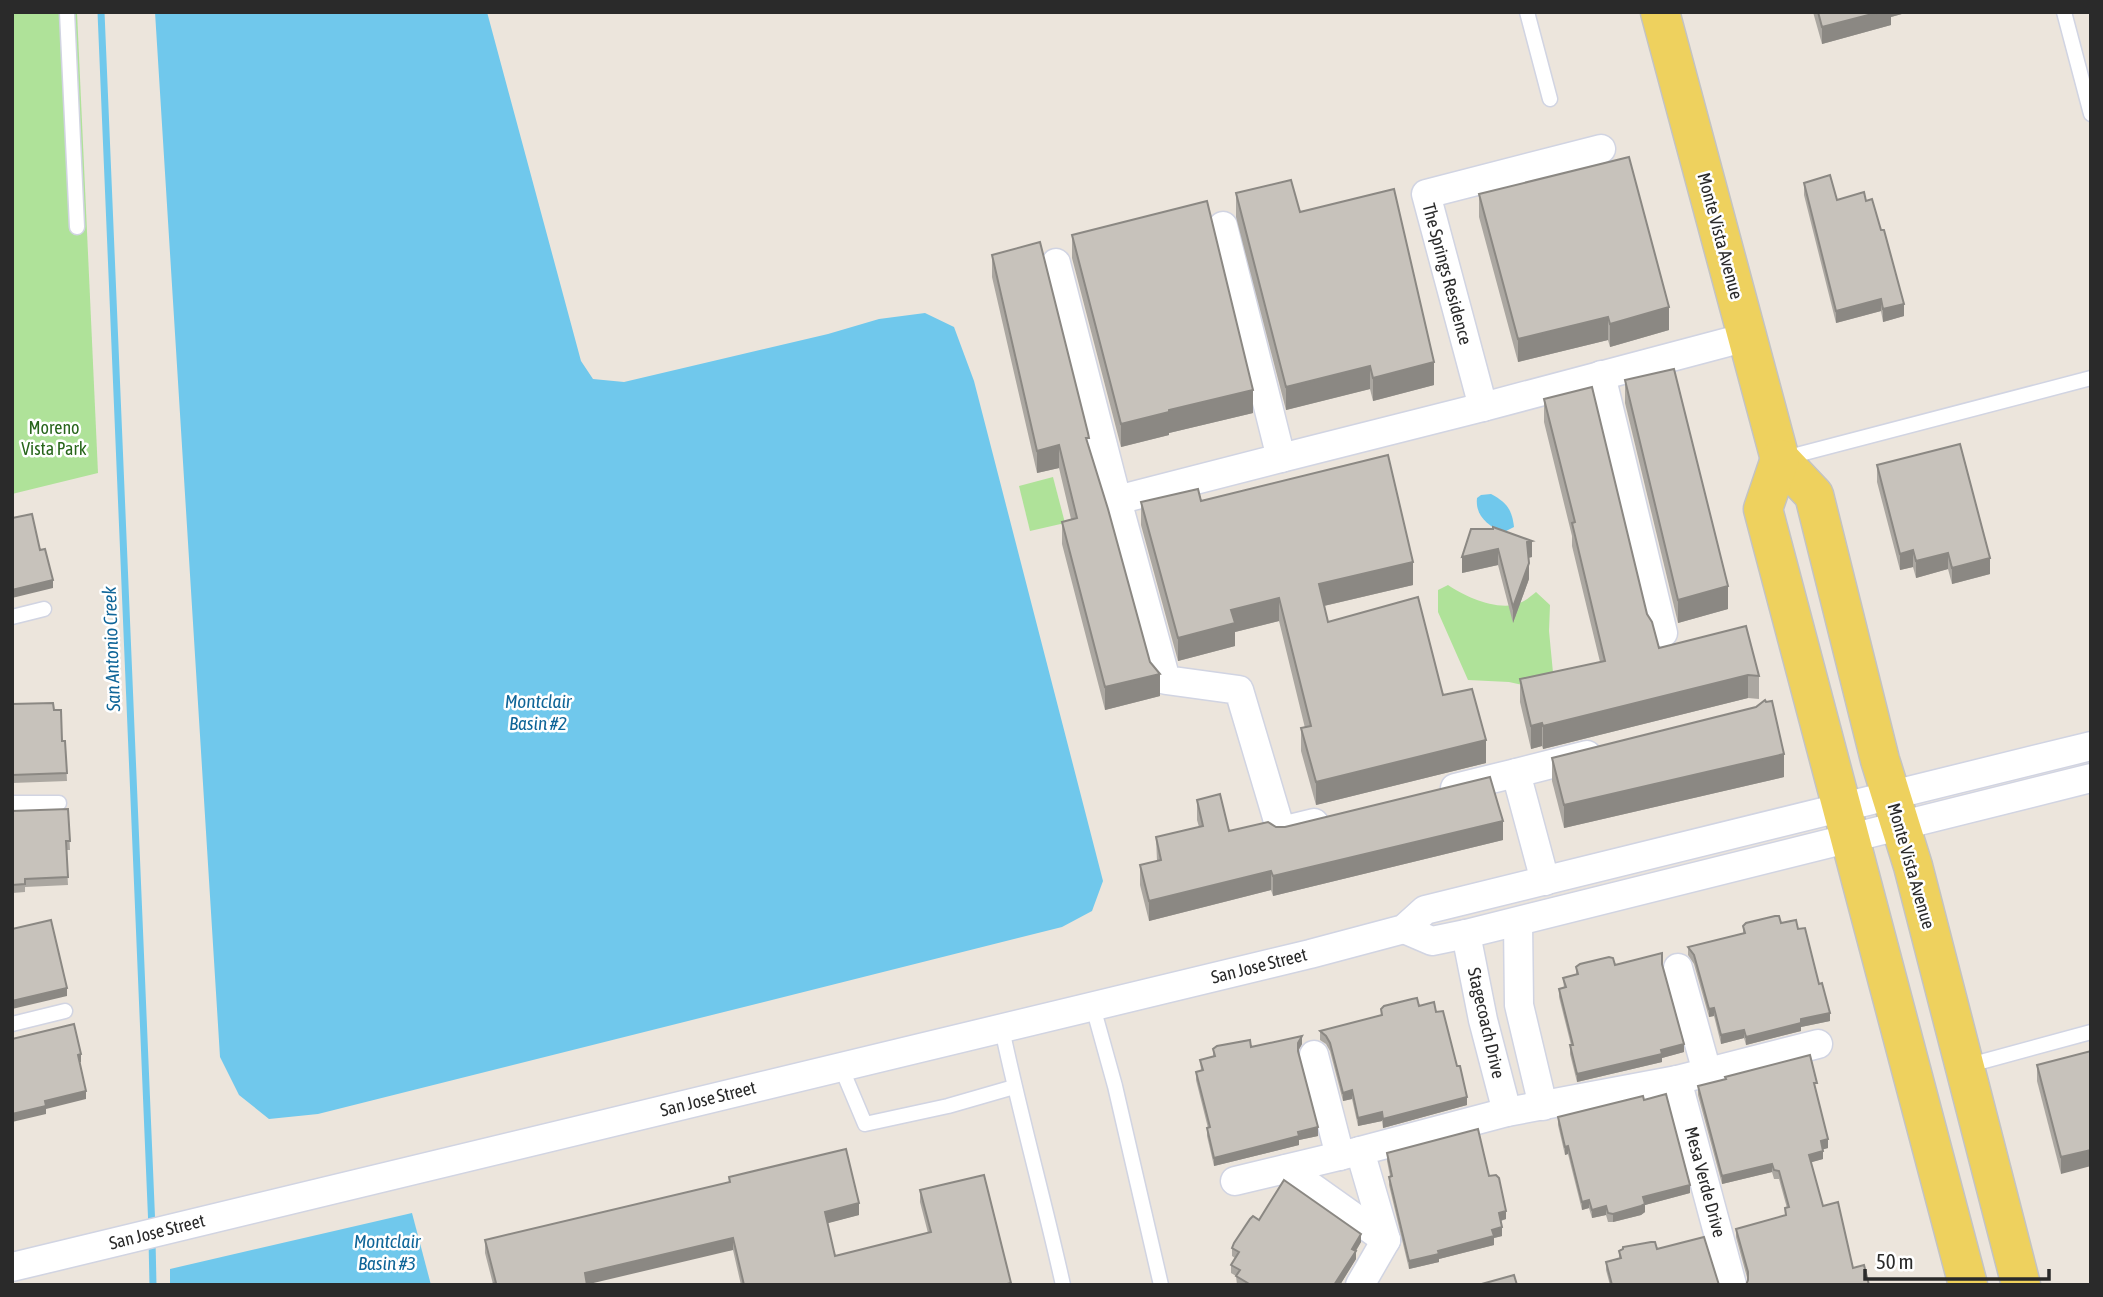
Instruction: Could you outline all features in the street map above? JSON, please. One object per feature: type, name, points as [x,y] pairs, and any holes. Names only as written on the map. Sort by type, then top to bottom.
[{"type":"main road","name":"Monte Vista Avenue","points":[[1660,12],[1780,459],[1814,495],[1880,760],[1913,866],[2021,1285]]},
{"type":"main road","points":[[1780,459],[1763,509],[1968,1285]]},
{"type":"street","name":"The Springs Residence","points":[[1483,407],[1426,194],[1601,149]]},
{"type":"street","points":[[1223,226],[1281,458]]},
{"type":"street","points":[[1056,263],[1166,680],[1239,690],[1281,831],[1333,818]]},
{"type":"street","points":[[1117,500],[1747,337]]},
{"type":"street","points":[[1601,376],[1663,633]]},
{"type":"street","points":[[1404,929],[1432,941],[1518,922],[1895,811],[2091,746]]},
{"type":"street","points":[[1424,796],[1607,750]]},
{"type":"street","points":[[1516,773],[1545,881]]},
{"type":"street","points":[[1895,811],[2091,778]]},
{"type":"street","name":"San Jose Street","points":[[12,1267],[1093,1007],[1404,929],[1425,911],[1545,881],[1847,824]]},
{"type":"street","name":"Stagecoach Drive","points":[[1518,922],[1519,1005],[1543,1106]]},
{"type":"street","name":"Stagecoach Drive","points":[[1466,934],[1483,1020],[1507,1112]]},
{"type":"street","points":[[1678,968],[1707,1072]]},
{"type":"street","points":[[1235,1181],[1507,1112],[1678,1080],[1818,1044]]},
{"type":"street","points":[[1314,1055],[1386,1240]]},
{"type":"street","name":"Mesa Verde Drive","points":[[1678,1080],[1732,1285]]},
{"type":"street","points":[[1286,1169],[1386,1240]]},
{"type":"street","points":[[1360,1285],[1386,1240]]},
{"type":"lane","points":[[67,12],[77,227]]},
{"type":"lane","points":[[1527,12],[1549,99]]},
{"type":"lane","points":[[2064,12],[2091,114]]},
{"type":"lane","points":[[1780,459],[2091,378]]},
{"type":"lane","points":[[12,617],[44,610]]},
{"type":"lane","points":[[12,803],[59,803]]},
{"type":"lane","points":[[1093,1007],[1115,1086],[1161,1285]]},
{"type":"lane","points":[[12,1024],[65,1011]]},
{"type":"lane","points":[[1002,1029],[1063,1285]]},
{"type":"lane","points":[[1965,1067],[2091,1032]]},
{"type":"lane","points":[[841,1067],[865,1124],[948,1106],[1014,1087]]},
{"type":"green space","name":"Moreno Vista Park","points":[[12,12],[77,12],[98,473],[12,494]]},
{"type":"green space","points":[[1053,477],[1065,523],[1030,531],[1019,486]]},
{"type":"green space","points":[[1448,585],[1473,599],[1504,606],[1522,602],[1536,592],[1550,605],[1549,631],[1554,683],[1537,688],[1509,682],[1468,680],[1438,612],[1438,590]]},
{"type":"water","name":"Montclair Basin #2","points":[[155,12],[487,12],[581,361],[593,379],[624,382],[828,334],[879,319],[925,313],[954,327],[974,381],[1103,881],[1092,911],[1062,927],[318,1114],[269,1119],[239,1095],[220,1057]]},
{"type":"water","points":[[1491,494],[1504,503],[1512,515],[1514,527],[1502,533],[1487,523],[1478,510],[1477,498]]},
{"type":"water","name":"Montclair Basin #3","points":[[412,1213],[431,1285],[170,1285],[170,1269]]},
{"type":"building","points":[[1818,12],[1880,12],[1822,27]]},
{"type":"building","points":[[1629,157],[1669,307],[1610,324],[1608,317],[1518,339],[1479,194]]},
{"type":"building","points":[[1830,175],[1837,200],[1864,192],[1866,201],[1872,199],[1881,230],[1884,230],[1904,304],[1883,309],[1881,299],[1836,311],[1804,183]]},
{"type":"building","points":[[1291,180],[1300,212],[1394,189],[1434,362],[1373,378],[1370,366],[1286,387],[1236,193]]},
{"type":"building","points":[[1207,201],[1253,390],[1121,424],[1072,235]]},
{"type":"building","points":[[1040,242],[1088,433],[1089,438],[1086,438],[1150,662],[1160,674],[1105,687],[1062,522],[1077,518],[1059,445],[1037,451],[992,255]]},
{"type":"building","points":[[1674,369],[1728,586],[1678,600],[1625,380]]},
{"type":"building","points":[[1592,387],[1647,614],[1659,648],[1746,626],[1759,676],[1748,675],[1543,726],[1542,723],[1531,726],[1520,679],[1605,661],[1572,523],[1575,522],[1544,399]]},
{"type":"building","points":[[1960,444],[1990,558],[1952,568],[1948,553],[1916,561],[1913,550],[1900,554],[1877,465]]},
{"type":"building","points":[[1388,455],[1413,562],[1319,584],[1328,622],[1418,597],[1443,695],[1472,689],[1486,740],[1316,782],[1301,728],[1311,726],[1279,598],[1231,610],[1235,623],[1178,638],[1141,502],[1198,489],[1201,501]]},
{"type":"building","points":[[32,514],[40,550],[45,549],[53,580],[12,590],[12,518]]},
{"type":"building","points":[[1493,527],[1532,541],[1527,542],[1529,563],[1513,607],[1498,549],[1462,557],[1471,529]]},
{"type":"building","points":[[1765,700],[1772,701],[1784,754],[1564,805],[1552,758],[1756,707]]},
{"type":"building","points":[[53,703],[54,710],[61,710],[67,773],[12,775],[12,704]]},
{"type":"building","points":[[1490,777],[1503,821],[1273,876],[1271,871],[1149,901],[1140,865],[1161,860],[1156,837],[1203,826],[1197,800],[1220,794],[1229,831],[1268,822],[1276,827],[1285,827]]},
{"type":"building","points":[[68,809],[68,877],[25,879],[25,884],[12,885],[12,811]]},
{"type":"building","points":[[1779,916],[1781,923],[1796,920],[1798,929],[1805,928],[1819,984],[1822,983],[1830,1013],[1801,1019],[1801,1023],[1746,1037],[1744,1030],[1721,1035],[1714,1008],[1709,1009],[1694,955],[1688,947],[1745,933],[1743,926],[1746,923]]},
{"type":"building","points":[[51,920],[67,988],[12,1001],[12,929]]},
{"type":"building","points":[[1662,953],[1662,964],[1684,1044],[1661,1050],[1662,1054],[1577,1074],[1559,989],[1566,987],[1563,978],[1578,974],[1576,967],[1580,964],[1609,957],[1613,958],[1615,965]]},
{"type":"building","points":[[1417,998],[1419,1006],[1434,1002],[1436,1012],[1443,1011],[1467,1097],[1383,1119],[1382,1112],[1358,1118],[1352,1090],[1343,1093],[1330,1043],[1320,1031],[1382,1015],[1381,1009],[1384,1006]]},
{"type":"building","points":[[74,1024],[86,1091],[45,1101],[46,1106],[12,1114],[12,1039]]},
{"type":"building","points":[[1302,1036],[1298,1051],[1318,1127],[1298,1132],[1299,1136],[1214,1158],[1207,1128],[1210,1127],[1196,1072],[1203,1070],[1200,1060],[1215,1056],[1213,1049],[1217,1046],[1250,1040],[1251,1047]]},
{"type":"building","points":[[2091,1051],[2091,1150],[2061,1157],[2037,1065]]},
{"type":"building","points":[[1810,1055],[1828,1139],[1821,1141],[1823,1151],[1809,1155],[1823,1206],[1838,1202],[1853,1268],[1864,1265],[1869,1285],[1746,1285],[1748,1272],[1736,1229],[1786,1215],[1785,1208],[1789,1207],[1779,1171],[1774,1170],[1772,1164],[1722,1176],[1698,1086]]},
{"type":"building","points":[[1666,1094],[1690,1185],[1643,1197],[1645,1204],[1613,1214],[1608,1213],[1606,1206],[1592,1210],[1589,1200],[1582,1202],[1558,1117],[1643,1096],[1644,1100]]},
{"type":"building","points":[[1478,1129],[1489,1176],[1496,1175],[1499,1178],[1506,1211],[1499,1213],[1502,1227],[1492,1230],[1494,1236],[1409,1261],[1389,1177],[1392,1176],[1387,1153]]},
{"type":"building","points":[[846,1149],[859,1203],[825,1212],[835,1256],[931,1232],[920,1190],[984,1175],[1011,1283],[744,1285],[733,1238],[585,1273],[587,1285],[492,1285],[496,1283],[485,1240],[730,1182],[729,1177]]},
{"type":"building","points":[[1284,1180],[1361,1234],[1352,1249],[1356,1251],[1334,1285],[1251,1285],[1236,1276],[1240,1270],[1231,1265],[1239,1252],[1232,1248],[1234,1243],[1253,1216],[1259,1220]]},
{"type":"building","points":[[1704,1237],[1719,1285],[1612,1285],[1606,1262],[1621,1258],[1619,1251],[1623,1247],[1655,1242],[1657,1249]]},
{"type":"building","points":[[1514,1275],[1517,1285],[1478,1285]]},
{"type":"waterway","name":"San Antonio Creek","points":[[101,12],[152,1229]]},
{"type":"waterway","name":"San Antonio Creek","points":[[152,1240],[153,1285]]}]
